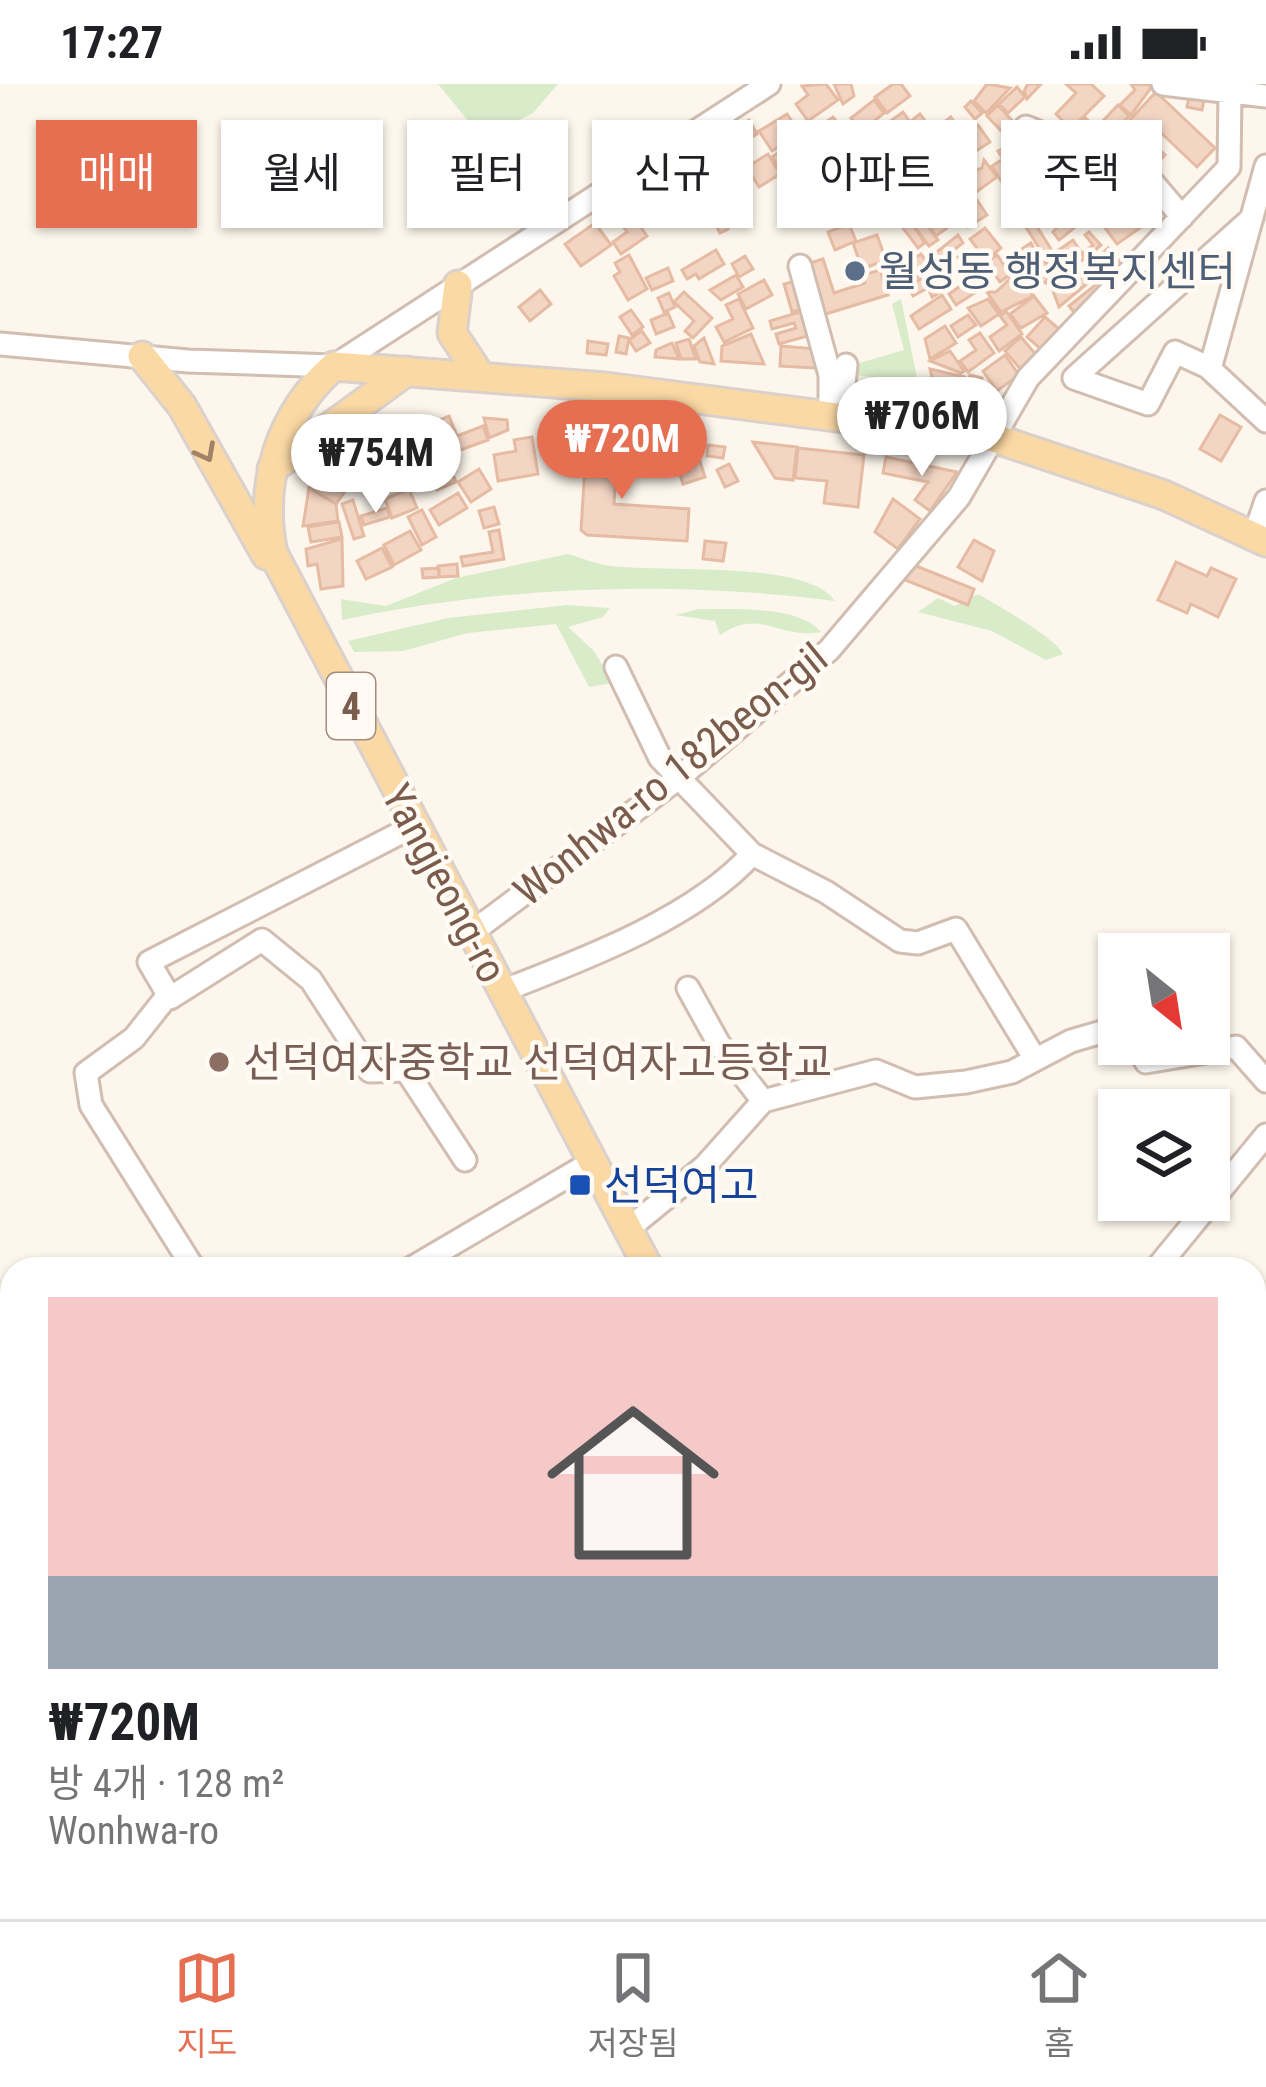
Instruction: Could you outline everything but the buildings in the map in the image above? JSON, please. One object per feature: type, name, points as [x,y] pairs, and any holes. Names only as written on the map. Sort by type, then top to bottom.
[{"type":"main road","points":[[458,285],[452,333],[481,377]]},
{"type":"main road","points":[[142,356],[182,406],[245,524],[285,583]]},
{"type":"main road","points":[[334,366],[481,377],[991,437],[1163,495],[1260,539]]},
{"type":"main road","name":"Yangjeong-ro","points":[[334,366],[313,384],[288,422],[272,470],[266,522],[285,583],[642,1257]]},
{"type":"main road","points":[[272,470],[407,371]]},
{"type":"street","points":[[0,344],[334,366],[770,84]]},
{"type":"street","points":[[1163,84],[1266,96]]},
{"type":"street","name":"Wonhwa-ro 182beon-gil","points":[[471,933],[680,777],[829,650],[959,497],[1028,378],[1229,167],[1230,91]]},
{"type":"street","points":[[1210,368],[1266,166]]},
{"type":"street","points":[[1162,193],[1182,217]]},
{"type":"street","points":[[1252,218],[1074,379],[1148,404],[1175,352],[1210,368],[1266,421]]},
{"type":"street","points":[[800,266],[830,375],[835,417]]},
{"type":"street","points":[[0,330],[190,347],[207,359]]},
{"type":"street","points":[[835,417],[846,364]]},
{"type":"street","points":[[1260,539],[1266,501]]},
{"type":"street","points":[[616,668],[660,758],[752,854],[826,892],[900,941],[918,943],[956,929],[1035,1059]]},
{"type":"street","points":[[414,826],[149,962],[170,998],[262,940],[310,980],[370,1071],[406,1070],[465,1160]]},
{"type":"street","points":[[502,991],[618,942],[727,883],[752,854]]},
{"type":"street","points":[[688,988],[719,1044],[763,1102]]},
{"type":"street","points":[[168,994],[134,1038],[86,1073],[91,1105],[186,1257]]},
{"type":"street","points":[[627,1230],[705,1166],[763,1102],[876,1071],[915,1087],[1012,1072],[1070,1040],[1098,1033]]},
{"type":"street","points":[[1230,1048],[1236,1047],[1266,1082]]},
{"type":"street","points":[[1166,1257],[1266,1135]]},
{"type":"street","points":[[430,1257],[592,1162]]},
{"type":"green space","points":[[438,84],[558,84],[533,113],[520,120],[467,120]]},
{"type":"green space","points":[[901,299],[918,383],[856,375],[856,364],[904,350],[892,304]]},
{"type":"green space","points":[[568,554],[605,565],[793,578],[819,587],[835,601],[712,590],[588,590],[464,600],[342,620],[341,599],[386,606],[456,578]]},
{"type":"green space","points":[[978,594],[1038,631],[1063,654],[1046,660],[992,631],[918,612],[938,598],[955,606]]},
{"type":"green space","points":[[568,605],[610,608],[603,617],[568,627],[594,651],[613,683],[589,687],[556,624],[468,633],[403,651],[354,652],[348,641],[448,618]]},
{"type":"green space","points":[[699,609],[781,613],[821,632],[747,624],[720,635],[715,621],[675,615]]},
{"type":"place","name":"월성동 행정복지센터","points":[[855,271]]},
{"type":"place","name":"선덕여자중학교 선덕여자고등학교","points":[[219,1062]]},
{"type":"place","name":"선덕여고","points":[[580,1185]]}]
